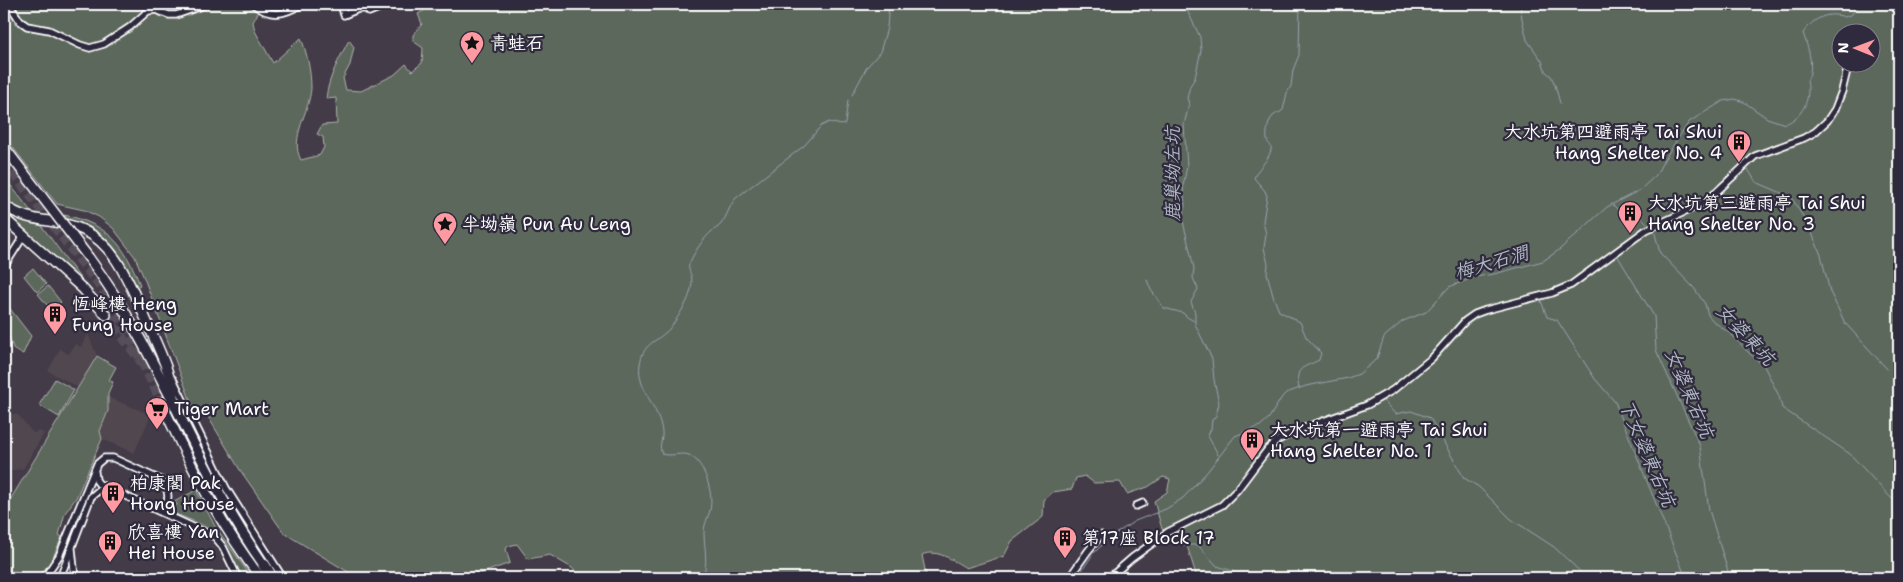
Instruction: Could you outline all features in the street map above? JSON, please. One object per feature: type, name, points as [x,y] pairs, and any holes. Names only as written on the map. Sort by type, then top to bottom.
[{"type":"highway","points":[[260,574],[272,578]]},
{"type":"main road","points":[[4,147],[90,258],[122,306],[174,403],[212,481],[240,529],[260,574]]},
{"type":"main road","points":[[4,205],[23,217],[60,223],[81,229],[103,245],[124,273],[167,369],[174,403]]},
{"type":"main road","points":[[4,218],[83,289],[106,315]]},
{"type":"main road","points":[[161,402],[186,456],[213,506],[260,574],[278,578]]},
{"type":"street","points":[[9,4],[20,21],[27,26],[49,30],[90,48],[104,44],[130,27],[148,11],[156,10],[169,15],[176,15],[207,4]]},
{"type":"street","points":[[253,4],[263,10],[280,14],[289,12],[302,4]]},
{"type":"street","points":[[341,4],[344,15],[358,8],[366,8],[369,12],[379,8]]},
{"type":"street","points":[[1109,578],[1132,558],[1168,532],[1222,505],[1237,490],[1268,449],[1278,440],[1296,431],[1367,404],[1393,390],[1432,358],[1466,321],[1475,314],[1552,293],[1571,285],[1646,230],[1710,198],[1755,156],[1815,132],[1835,109],[1846,72]]},
{"type":"street","points":[[4,267],[24,237]]},
{"type":"street","points":[[167,369],[226,488],[283,578]]},
{"type":"street","points":[[44,578],[59,556],[101,460],[108,457],[150,474],[164,483],[167,491],[167,501],[165,507],[159,512]]},
{"type":"street","points":[[95,470],[94,477],[97,482],[215,537],[224,547],[238,578]]},
{"type":"street","points":[[60,578],[91,497],[99,490],[112,489]]},
{"type":"street","points":[[1136,506],[1143,503]]},
{"type":"street","points":[[1063,578],[1070,577],[1101,535]]},
{"type":"street","points":[[72,545],[75,578]]},
{"type":"shaded area","points":[[4,4],[263,4],[253,22],[255,31],[273,63],[301,38],[307,56],[311,88],[297,143],[301,160],[320,155],[324,147],[323,137],[317,134],[322,125],[337,124],[336,98],[326,99],[327,91],[338,61],[349,40],[354,47],[350,65],[343,78],[346,90],[361,91],[394,75],[406,64],[412,71],[422,63],[423,48],[413,41],[413,35],[422,24],[418,14],[435,4],[1899,4],[1899,578],[1197,578],[1184,536],[1162,529],[1154,501],[1167,492],[1170,479],[1163,477],[1148,487],[1127,494],[1120,482],[1094,483],[1085,476],[1076,478],[1072,489],[1053,492],[1044,500],[1043,517],[1012,541],[1004,556],[966,568],[945,556],[927,553],[922,555],[926,575],[917,578],[581,578],[572,568],[550,555],[528,559],[517,544],[508,546],[506,549],[510,563],[474,576],[474,578],[358,578],[284,533],[240,470],[207,415],[197,418],[135,257],[113,228],[99,217],[84,210],[57,204],[4,136]]},
{"type":"shaded area","points":[[263,4],[292,4],[285,8]]},
{"type":"shaded area","points":[[4,177],[34,215],[10,206],[4,200]]},
{"type":"shaded area","points":[[4,208],[18,218],[41,225],[91,293],[14,222],[4,211]]},
{"type":"shaded area","points":[[64,215],[92,224],[113,238],[128,258],[140,285],[134,288],[118,258]]},
{"type":"shaded area","points":[[33,268],[46,284],[37,292],[24,276]]},
{"type":"shaded area","points":[[48,286],[61,302],[51,310],[38,294]]},
{"type":"shaded area","points":[[4,301],[31,336],[23,354],[14,350],[4,323]]},
{"type":"shaded area","points":[[88,334],[97,356],[79,388],[48,371],[60,349],[69,354],[75,344],[81,347]]},
{"type":"shaded area","points":[[97,356],[116,367],[109,380],[113,382],[108,393],[108,411],[100,431],[102,439],[76,498],[65,513],[59,535],[62,537],[49,566],[35,578],[21,578],[20,575],[14,572],[4,574],[4,510]]},
{"type":"shaded area","points":[[55,379],[74,390],[59,417],[39,405]]},
{"type":"shaded area","points":[[108,397],[151,415],[134,453],[102,439],[100,432],[108,411]]},
{"type":"shaded area","points":[[18,415],[33,433],[39,431],[44,433],[23,469],[8,471],[4,469],[4,416]]},
{"type":"shaded area","points":[[196,490],[215,526],[252,578],[241,578],[224,545],[209,529],[173,513],[177,504],[174,502]]},
{"type":"waterway","points":[[852,95],[867,67],[880,52],[887,28],[889,4]]},
{"type":"waterway","name":"鹿巢坳左坑","points":[[1184,4],[1200,37],[1201,50],[1195,78],[1190,86],[1187,98],[1189,104],[1184,125],[1187,166],[1183,186],[1185,206],[1182,217],[1194,268],[1193,278],[1198,289],[1191,302],[1195,313],[1195,324],[1212,359],[1219,403],[1208,435],[1218,455]]},
{"type":"waterway","points":[[1299,388],[1299,372],[1304,367],[1319,360],[1321,353],[1306,337],[1300,322],[1279,311],[1273,296],[1267,273],[1268,264],[1264,248],[1266,234],[1263,222],[1267,196],[1254,178],[1268,158],[1271,150],[1267,137],[1271,118],[1283,110],[1287,93],[1291,86],[1293,70],[1299,55],[1300,4]]},
{"type":"waterway","points":[[1520,4],[1527,40],[1542,61],[1546,72],[1551,76],[1560,103]]},
{"type":"waterway","name":"梅大石澗","points":[[1077,578],[1093,554],[1109,538],[1135,521],[1166,509],[1183,498],[1207,472],[1235,436],[1260,426],[1269,418],[1286,393],[1306,386],[1359,374],[1377,358],[1384,337],[1403,321],[1426,312],[1449,287],[1475,277],[1543,261],[1559,250],[1607,207],[1640,190],[1656,175],[1689,122],[1723,101],[1735,99],[1744,102],[1767,118],[1785,124],[1797,117],[1807,101],[1807,81],[1811,63],[1803,33],[1821,17],[1827,15],[1845,17],[1852,14],[1860,4]]},
{"type":"waterway","points":[[702,578],[706,562],[704,530],[711,504],[707,480],[700,464],[689,455],[662,454],[660,448],[662,435],[660,423],[641,382],[641,358],[646,349],[665,333],[676,320],[688,299],[691,287],[692,279],[689,264],[702,241],[723,221],[736,198],[805,145],[821,126],[829,122],[845,124],[848,100]]},
{"type":"waterway","points":[[1746,166],[1756,182],[1791,197],[1809,226],[1821,255],[1830,292],[1845,323],[1887,369]]},
{"type":"waterway","points":[[1613,205],[1621,213],[1638,214],[1647,223]]},
{"type":"waterway","name":"女婆東坑","points":[[1654,230],[1660,253],[1694,288],[1705,304],[1708,315],[1764,366],[1779,396],[1782,408],[1850,454],[1891,498],[1899,503]]},
{"type":"waterway","name":"女婆東右坑","points":[[1617,255],[1654,316],[1656,350],[1700,446],[1709,510],[1730,578]]},
{"type":"waterway","points":[[1147,280],[1151,290],[1164,308],[1183,313],[1194,321]]},
{"type":"waterway","name":"下女婆東右坑","points":[[1540,298],[1547,317],[1557,320],[1595,379],[1615,402],[1686,578]]},
{"type":"waterway","points":[[1382,399],[1395,414],[1411,411],[1430,418],[1464,478],[1479,487],[1511,519],[1554,547],[1587,578]]},
{"type":"waterway","points":[[1170,533],[1176,534],[1183,545],[1198,545],[1217,566],[1233,571],[1236,578]]},
{"type":"tunnel","points":[[4,162],[100,287],[132,342],[161,402]]},
{"type":"tunnel","points":[[106,315],[143,365]]},
{"type":"place","name":"青蛙石","points":[[472,64]]},
{"type":"place","name":"大水坑第四避雨亭 Tai Shui Hang Shelter No. 4","points":[[1739,163]]},
{"type":"place","name":"大水坑第三避雨亭 Tai Shui Hang Shelter No. 3","points":[[1630,234]]},
{"type":"place","name":"半坳嶺 Pun Au Leng","points":[[445,245]]},
{"type":"place","name":"恆峰樓 Heng Fung House","points":[[55,335]]},
{"type":"place","name":"Tiger Mart","points":[[157,430]]},
{"type":"place","name":"大水坑第一避雨亭 Tai Shui Hang Shelter No. 1","points":[[1252,461]]},
{"type":"place","name":"柏康閣 Pak Hong House","points":[[113,514]]},
{"type":"place","name":"第17座 Block 17","points":[[1065,559]]},
{"type":"place","name":"欣喜樓 Yan Hei House","points":[[110,563]]}]
